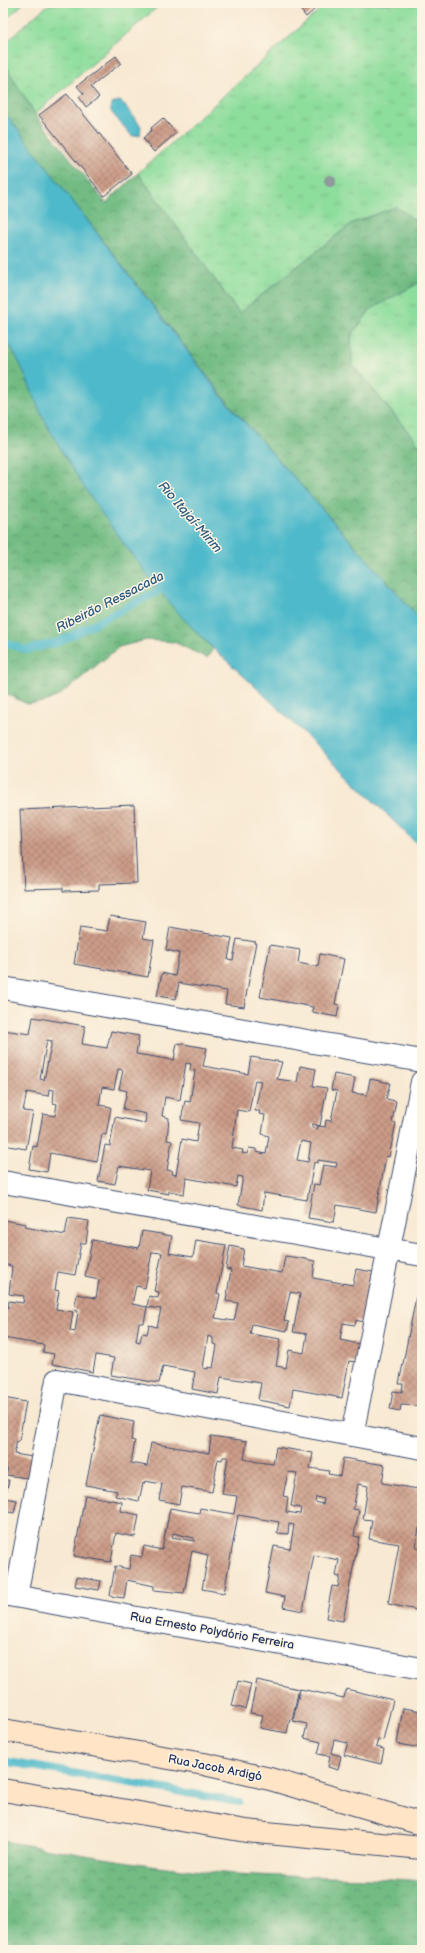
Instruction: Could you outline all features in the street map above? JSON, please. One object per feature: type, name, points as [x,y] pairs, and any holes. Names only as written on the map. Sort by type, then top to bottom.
[{"type":"main road","name":"Rua Jacob Ardigó","points":[[3,1730],[204,1764],[270,1779],[422,1824]]},
{"type":"main road","points":[[3,1790],[246,1831],[422,1848]]},
{"type":"street","points":[[3,988],[422,1061]]},
{"type":"street","points":[[352,1435],[422,1082]]},
{"type":"street","points":[[3,1182],[422,1256]]},
{"type":"street","points":[[9,1595],[57,1380],[422,1448]]},
{"type":"street","name":"Rua Ernesto Polydório Ferreira","points":[[9,1595],[422,1669]]},
{"type":"green space","points":[[3,3],[24,3],[3,22]]},
{"type":"green space","points":[[50,3],[162,3],[35,114],[10,72],[3,55],[3,49],[17,32]]},
{"type":"green space","points":[[327,3],[422,4],[422,225],[396,207],[352,223],[239,313],[138,173]]},
{"type":"green space","points":[[3,62],[35,114],[106,203],[138,173],[239,313],[352,223],[396,207],[422,225],[422,281],[371,309],[351,336],[352,365],[422,448],[422,621],[228,403],[8,117],[3,110]]},
{"type":"green space","points":[[422,281],[422,448],[352,364],[351,336],[371,309]]},
{"type":"green space","points":[[3,336],[17,357],[49,427],[85,486],[145,571],[213,649],[207,658],[174,642],[146,640],[119,647],[59,696],[44,702],[27,704],[3,692]]},
{"type":"green space","points":[[3,1841],[178,1869],[207,1872],[422,1881],[422,1947],[412,1950],[3,1950]]},
{"type":"water","points":[[118,101],[122,102],[141,126],[140,135],[132,136],[112,113],[110,108],[112,104]]},
{"type":"water","name":"Rio Itajaí-Mirim","points":[[3,110],[223,398],[422,621],[422,849],[303,732],[183,618],[159,590],[113,529],[58,445],[46,423],[16,356],[3,336]]},
{"type":"building","points":[[299,3],[321,3],[306,17],[297,5]]},
{"type":"building","points":[[116,56],[121,63],[91,87],[99,97],[86,107],[79,97],[84,94],[77,86]]},
{"type":"building","points":[[67,94],[132,174],[104,196],[39,115]]},
{"type":"building","points":[[163,118],[176,133],[154,152],[143,138],[152,130],[151,128]]},
{"type":"building","points":[[134,805],[137,883],[99,884],[99,890],[63,891],[63,888],[24,889],[20,810]]},
{"type":"building","points":[[110,916],[146,922],[143,938],[154,940],[148,977],[74,964],[80,927],[107,931]]},
{"type":"building","points":[[170,927],[232,938],[228,959],[233,960],[237,939],[256,942],[244,1007],[225,1004],[227,991],[179,983],[176,999],[157,996],[162,973],[175,976],[179,953],[166,950]]},
{"type":"building","points":[[270,945],[300,950],[298,963],[318,967],[320,954],[344,959],[335,1004],[339,1005],[337,1017],[312,1012],[313,1007],[260,997]]},
{"type":"building","points":[[33,1017],[85,1026],[82,1044],[107,1048],[111,1031],[139,1036],[136,1054],[174,1060],[177,1043],[207,1048],[203,1066],[248,1074],[251,1057],[282,1062],[277,1079],[297,1082],[300,1066],[316,1069],[313,1086],[327,1088],[320,1126],[312,1124],[312,1128],[317,1129],[318,1126],[325,1127],[326,1120],[331,1121],[337,1091],[331,1090],[334,1074],[355,1078],[352,1093],[367,1095],[370,1079],[390,1083],[386,1099],[396,1101],[392,1122],[396,1123],[389,1157],[386,1156],[376,1212],[337,1205],[334,1222],[308,1218],[314,1184],[319,1185],[323,1165],[336,1167],[337,1163],[318,1160],[318,1163],[314,1162],[307,1200],[264,1193],[262,1210],[238,1205],[243,1177],[238,1176],[236,1187],[186,1178],[184,1194],[169,1191],[169,1194],[147,1190],[150,1171],[119,1166],[115,1184],[98,1181],[105,1145],[110,1146],[115,1117],[145,1123],[146,1114],[123,1109],[127,1091],[119,1089],[123,1070],[118,1069],[114,1089],[102,1087],[99,1105],[111,1107],[106,1135],[102,1134],[97,1162],[50,1153],[47,1172],[29,1169],[33,1146],[37,1147],[43,1114],[55,1116],[57,1104],[53,1103],[54,1090],[49,1089],[48,1096],[27,1092],[23,1111],[33,1112],[26,1149],[3,1145],[3,1094],[5,1094],[6,1088],[3,1088],[3,1030],[30,1034]],"holes":[[[47,1040],[52,1041],[44,1080],[40,1079]],[[186,1063],[191,1064],[190,1070],[195,1071],[190,1102],[185,1101],[181,1120],[199,1123],[196,1142],[182,1139],[176,1175],[172,1174],[173,1171],[167,1170],[172,1141],[167,1140],[169,1118],[162,1116],[165,1097],[180,1100]],[[255,1080],[261,1081],[255,1111],[260,1111],[259,1114],[265,1115],[262,1134],[269,1136],[266,1154],[256,1152],[256,1149],[249,1148],[247,1154],[242,1153],[243,1150],[232,1148],[237,1110],[249,1112]],[[301,1141],[311,1143],[308,1162],[297,1160]]]},
{"type":"building","points":[[68,1218],[89,1221],[86,1243],[81,1243],[75,1275],[58,1272],[55,1290],[59,1291],[56,1309],[73,1312],[70,1331],[75,1332],[78,1311],[74,1310],[77,1294],[96,1298],[99,1280],[85,1277],[92,1240],[139,1248],[142,1231],[161,1234],[172,1236],[169,1253],[193,1257],[196,1240],[226,1245],[217,1293],[220,1294],[215,1318],[234,1321],[238,1303],[226,1301],[231,1270],[226,1269],[230,1246],[244,1249],[241,1266],[282,1273],[285,1256],[300,1258],[315,1261],[313,1278],[353,1285],[356,1269],[373,1272],[363,1322],[356,1320],[355,1325],[343,1323],[340,1340],[359,1344],[356,1362],[349,1361],[342,1398],[293,1389],[290,1406],[258,1400],[261,1383],[221,1377],[218,1394],[192,1389],[195,1372],[163,1366],[159,1383],[111,1375],[114,1358],[96,1355],[93,1372],[52,1364],[54,1354],[43,1352],[44,1345],[3,1338],[3,1307],[8,1308],[9,1301],[23,1303],[24,1296],[9,1294],[12,1266],[3,1264],[3,1220],[26,1224],[25,1227],[65,1235]],"holes":[[[152,1252],[162,1253],[154,1291],[159,1292],[158,1298],[149,1296],[147,1307],[132,1304],[136,1286],[145,1288]],[[290,1292],[300,1294],[293,1332],[307,1334],[304,1353],[289,1350],[286,1368],[276,1366],[281,1339],[250,1334],[252,1324],[287,1331],[289,1322],[284,1321]],[[147,1307],[161,1309],[157,1327],[149,1325],[147,1334],[142,1333],[140,1342],[136,1341],[139,1323],[144,1323]],[[208,1336],[213,1338],[213,1344],[217,1345],[213,1368],[203,1368]]]},
{"type":"building","points":[[416,1297],[422,1298],[422,1406],[401,1405],[400,1411],[390,1409],[393,1391],[402,1392],[403,1384],[399,1384]]},
{"type":"building","points":[[3,1398],[26,1402],[19,1441],[17,1441],[14,1454],[32,1457],[27,1478],[6,1475],[8,1469],[3,1469]]},
{"type":"building","points":[[100,1415],[134,1422],[131,1440],[135,1441],[131,1463],[147,1466],[151,1443],[209,1453],[211,1436],[247,1441],[244,1459],[258,1462],[273,1464],[276,1447],[313,1453],[310,1468],[329,1471],[328,1474],[340,1476],[343,1458],[385,1465],[382,1483],[418,1489],[422,1470],[422,1528],[419,1528],[416,1547],[422,1548],[422,1611],[388,1604],[399,1544],[369,1539],[372,1520],[363,1519],[368,1486],[358,1484],[353,1509],[359,1510],[354,1536],[359,1537],[343,1621],[326,1618],[332,1586],[338,1587],[340,1577],[336,1576],[339,1560],[314,1555],[303,1611],[283,1607],[285,1597],[265,1593],[274,1546],[290,1549],[294,1525],[289,1524],[288,1534],[277,1533],[279,1522],[238,1515],[224,1593],[202,1589],[208,1555],[192,1551],[184,1593],[154,1590],[154,1586],[127,1580],[124,1598],[110,1596],[115,1566],[129,1569],[131,1555],[142,1557],[144,1546],[162,1550],[170,1508],[199,1513],[200,1508],[234,1514],[237,1496],[222,1494],[228,1457],[223,1457],[222,1460],[218,1459],[212,1492],[182,1487],[179,1504],[159,1500],[162,1484],[145,1481],[144,1484],[143,1483],[139,1501],[115,1496],[117,1491],[86,1485]],"holes":[[[288,1472],[297,1473],[291,1506],[301,1508],[300,1514],[286,1512],[288,1497],[283,1496]],[[316,1497],[324,1499],[323,1504],[315,1502]],[[173,1533],[194,1538],[194,1541],[172,1537]]]},
{"type":"building","points":[[3,1480],[9,1480],[5,1498],[17,1500],[14,1513],[3,1511]]},
{"type":"building","points":[[85,1495],[122,1502],[121,1511],[139,1515],[135,1537],[116,1533],[111,1562],[74,1556]]},
{"type":"building","points":[[77,1577],[101,1581],[99,1590],[75,1586]]},
{"type":"building","points":[[257,1680],[299,1689],[287,1733],[260,1728],[263,1715],[250,1713]]},
{"type":"building","points":[[238,1681],[251,1684],[245,1709],[232,1706]]},
{"type":"building","points":[[300,1689],[344,1698],[346,1689],[393,1700],[383,1740],[378,1739],[376,1747],[384,1749],[381,1764],[344,1755],[348,1743],[334,1740],[331,1753],[341,1756],[338,1770],[328,1767],[330,1756],[318,1754],[321,1742],[304,1738],[307,1724],[293,1721]]},
{"type":"building","points":[[403,1708],[422,1711],[422,1748],[397,1744]]},
{"type":"waterway","name":"Ribeirão Ressacada","points":[[3,642],[27,650],[59,642],[168,586]]},
{"type":"waterway","points":[[3,1761],[239,1802]]}]
